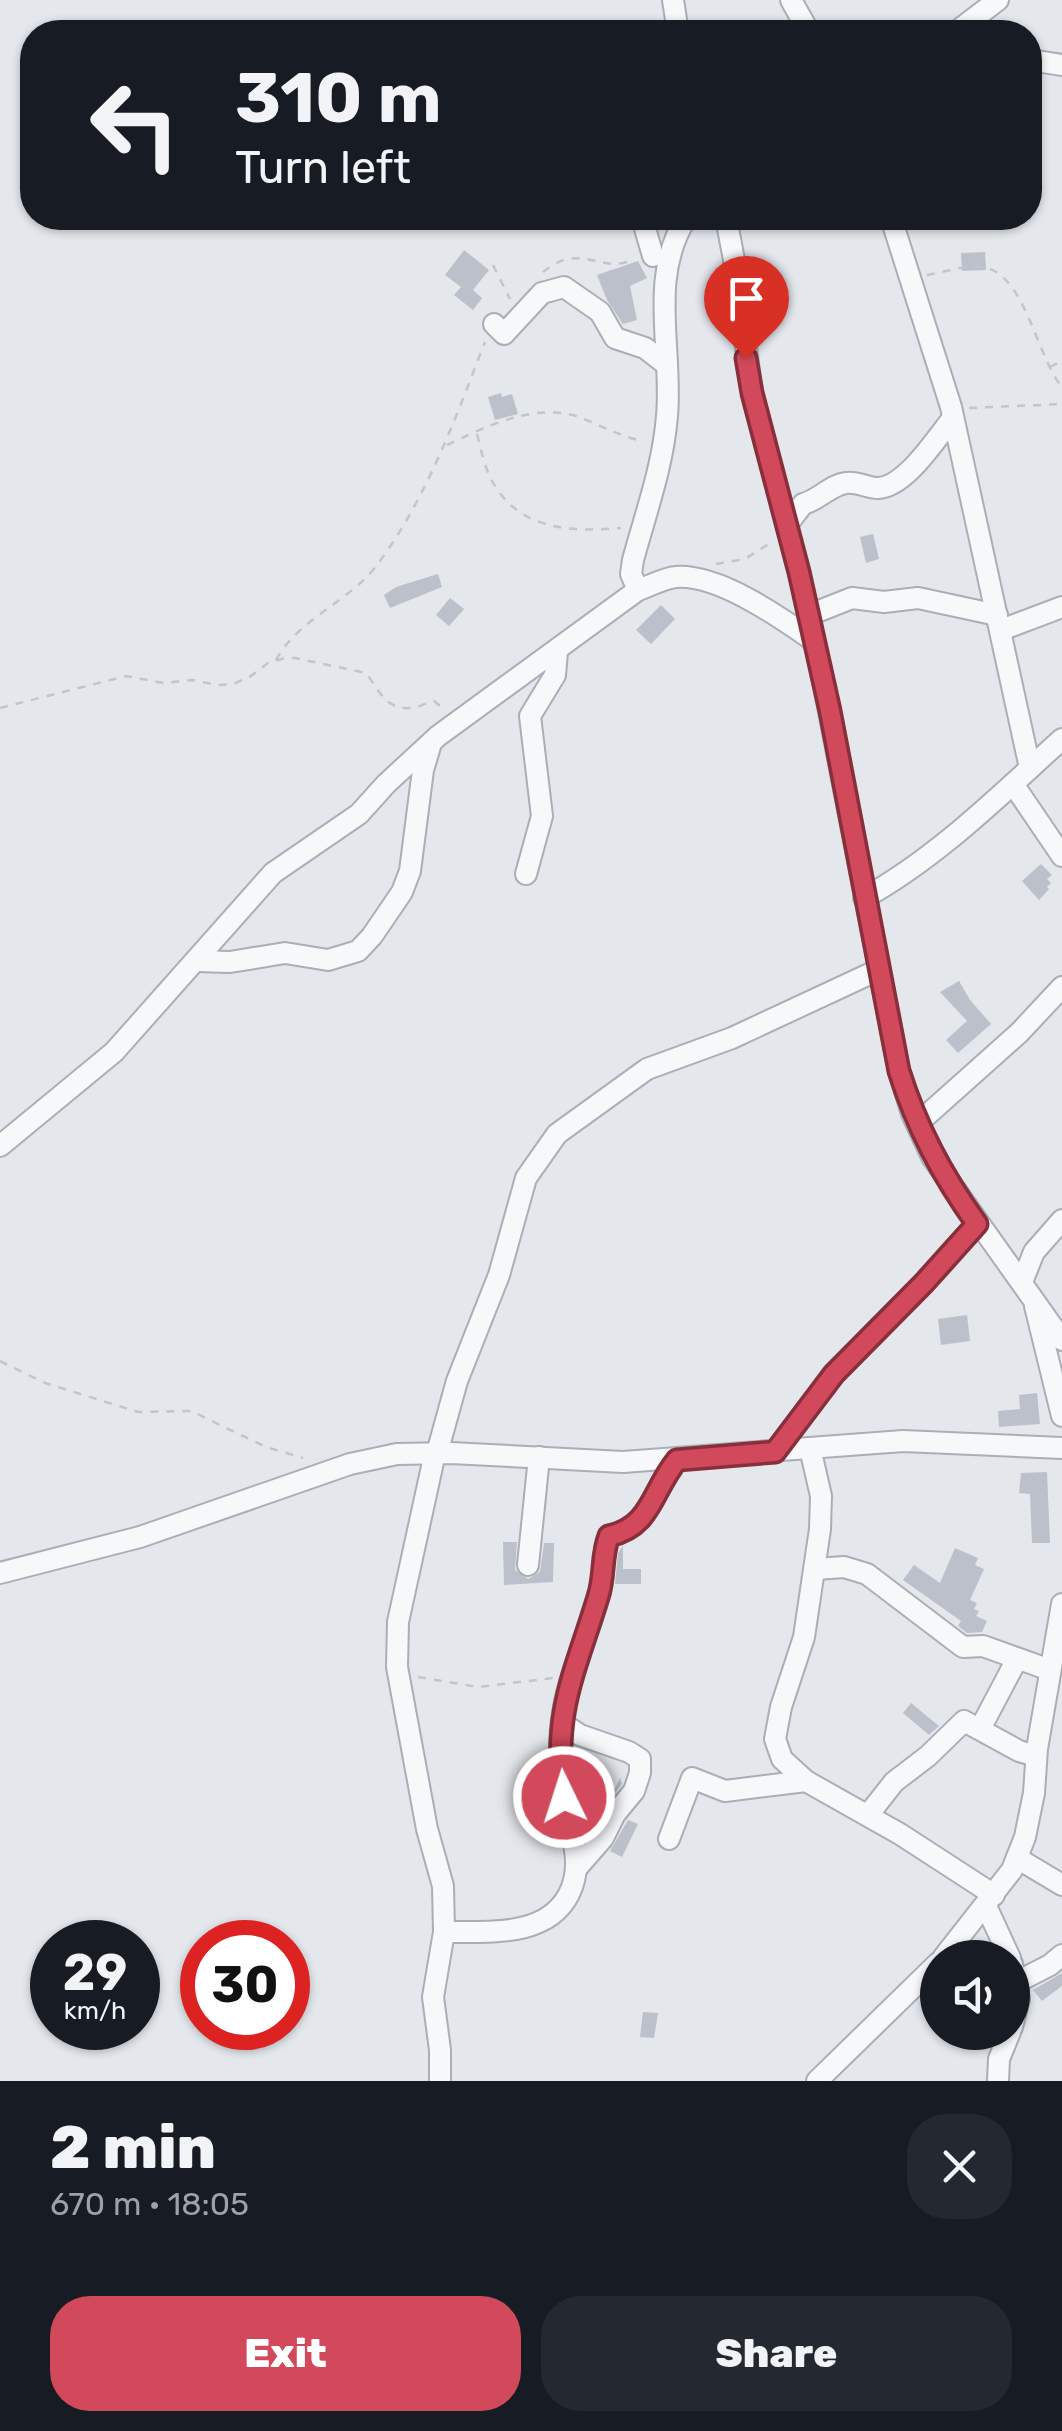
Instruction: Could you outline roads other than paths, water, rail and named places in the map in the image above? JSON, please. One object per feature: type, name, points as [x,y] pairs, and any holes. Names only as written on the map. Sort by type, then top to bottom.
[{"type":"street","points":[[972,20],[998,0]]},
{"type":"street","points":[[645,230],[652,256]]},
{"type":"street","points":[[638,590],[631,574],[664,444],[668,365],[664,285],[667,259],[679,230]]},
{"type":"street","points":[[729,230],[752,393],[814,641],[856,838],[864,898],[899,1071],[932,1156],[1062,1340]]},
{"type":"street","points":[[895,230],[952,413],[1030,768]]},
{"type":"street","points":[[494,324],[504,334],[542,294],[564,286],[600,312],[615,338],[645,348],[668,365]]},
{"type":"street","points":[[787,527],[803,504],[843,483],[878,488],[893,484],[909,471],[952,413]]},
{"type":"street","points":[[0,1146],[114,1052],[273,874],[360,814],[386,784],[456,722],[638,590],[676,577],[699,581],[756,602],[814,641]]},
{"type":"street","points":[[808,615],[852,598],[884,602],[918,598],[999,622],[1062,607]]},
{"type":"street","points":[[526,874],[542,816],[530,716],[556,675],[557,652]]},
{"type":"street","points":[[864,898],[890,884],[1062,740]]},
{"type":"street","points":[[196,962],[230,962],[285,953],[328,960],[358,951],[402,892],[410,871],[424,770],[432,742]]},
{"type":"street","points":[[1013,784],[1062,856]]},
{"type":"street","points":[[440,2081],[433,1998],[444,1932],[442,1886],[427,1829],[397,1667],[398,1622],[436,1453],[457,1382],[499,1275],[526,1178],[557,1134],[647,1069],[732,1038],[878,970]]},
{"type":"street","points":[[917,1124],[1018,1034],[1062,988]]},
{"type":"street","points":[[1062,1220],[1041,1243],[1028,1290],[1062,1416]]},
{"type":"street","points":[[775,1452],[834,1374],[977,1224]]},
{"type":"street","points":[[998,1250],[1020,1250],[1041,1243]]},
{"type":"street","points":[[0,1573],[140,1537],[350,1464],[398,1454],[623,1462],[903,1441],[1062,1448]]},
{"type":"street","points":[[810,1448],[820,1496],[816,1568],[804,1638],[781,1707],[775,1739],[782,1759],[806,1781],[868,1816],[990,1900],[1004,1940]]},
{"type":"street","points":[[528,1565],[539,1457]]},
{"type":"street","points":[[444,1932],[529,1927],[550,1915],[569,1895],[577,1852],[565,1809],[562,1779],[562,1723],[570,1676],[600,1591],[602,1553],[609,1536],[640,1522],[661,1480],[677,1460]]},
{"type":"street","points":[[816,1568],[844,1567],[866,1574],[963,1647],[983,1646],[1050,1670]]},
{"type":"street","points":[[958,1940],[990,1900],[1017,1858],[1025,1837],[1062,1604]]},
{"type":"street","points":[[980,1729],[1018,1659]]},
{"type":"street","points":[[868,1816],[894,1782],[928,1756],[960,1723],[969,1722],[1019,1751],[1036,1756]]},
{"type":"street","points":[[562,1723],[592,1740],[634,1754],[640,1765],[634,1791],[615,1814],[604,1838],[576,1870]]},
{"type":"street","points":[[668,1838],[692,1778],[725,1792],[806,1781]]},
{"type":"street","points":[[1017,1858],[1062,1886]]},
{"type":"street","points":[[1030,1967],[1050,1965],[1062,1954]]},
{"type":"street","points":[[818,2081],[920,1982]]},
{"type":"street","points":[[998,2081],[1003,2050]]}]
